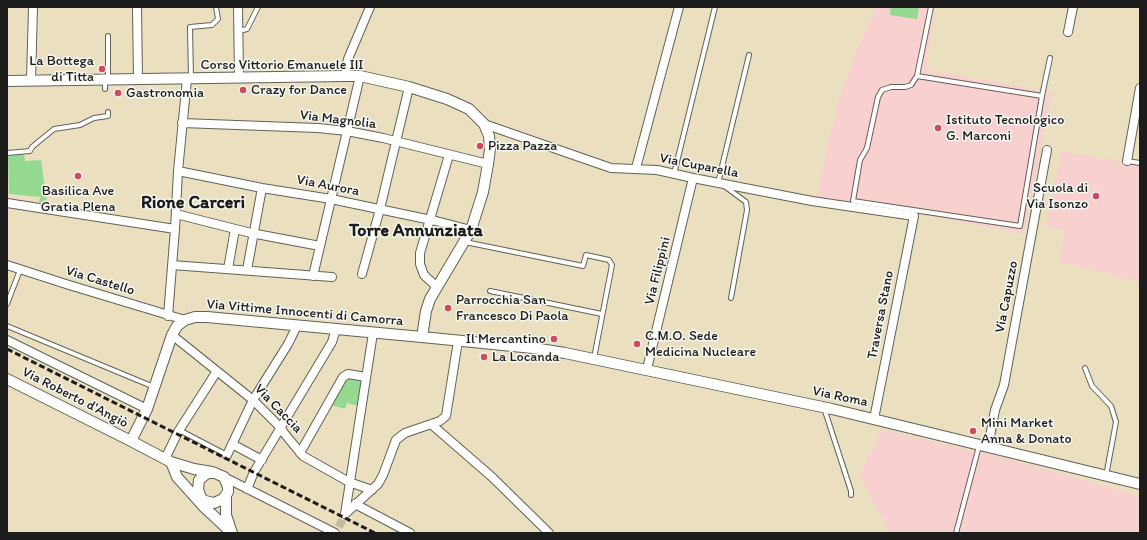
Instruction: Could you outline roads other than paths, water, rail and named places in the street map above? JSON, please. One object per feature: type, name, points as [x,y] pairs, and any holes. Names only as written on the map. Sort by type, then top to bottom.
[{"type":"street","points":[[31,81],[33,7]]},
{"type":"street","points":[[136,7],[138,80]]},
{"type":"street","points":[[238,7],[239,77]]},
{"type":"street","points":[[345,76],[348,59],[370,7]]},
{"type":"street","points":[[636,168],[679,7]]},
{"type":"street","points":[[1068,32],[1073,7]]},
{"type":"street","points":[[313,276],[360,76]]},
{"type":"street","name":"Corso Vittorio Emanuele III","points":[[7,82],[31,81],[106,83],[138,80],[239,77],[360,76],[409,87],[447,99],[469,109],[484,124],[489,136],[490,148],[483,192],[471,230],[430,299],[426,311],[422,337]]},
{"type":"street","points":[[168,316],[182,123],[189,79]]},
{"type":"street","points":[[362,274],[397,142],[409,87]]},
{"type":"street","points":[[1126,160],[1140,88]]},
{"type":"street","name":"Via Magnolia","points":[[182,123],[318,128],[346,131],[488,164]]},
{"type":"street","name":"Via Cuparella","points":[[484,124],[610,168],[657,170],[812,201],[914,216]]},
{"type":"street","name":"Via Capuzzo","points":[[984,446],[1004,384],[1047,150]]},
{"type":"street","points":[[437,287],[424,275],[420,264],[420,253],[449,155]]},
{"type":"street","name":"Via Aurora","points":[[178,172],[331,199],[471,230]]},
{"type":"street","name":"Via Filippini","points":[[647,369],[693,178]]},
{"type":"street","points":[[247,270],[255,234],[262,188]]},
{"type":"street","points":[[7,203],[175,229]]},
{"type":"street","points":[[176,214],[255,234],[320,246]]},
{"type":"street","name":"Traversa Stano","points":[[874,419],[914,216]]},
{"type":"street","points":[[228,269],[235,229]]},
{"type":"street","points":[[172,264],[332,277]]},
{"type":"street","name":"Via Castello","points":[[7,265],[185,320]]},
{"type":"street","name":"Via Vittime Innocenti di Camorra","points":[[185,320],[195,317],[207,317],[458,341]]},
{"type":"street","points":[[172,335],[177,326],[185,320]]},
{"type":"street","points":[[227,455],[253,400],[288,344],[297,326]]},
{"type":"street","points":[[198,497],[205,501],[214,503],[219,502],[227,494],[248,487],[254,472],[332,342],[336,329]]},
{"type":"street","points":[[373,333],[344,514],[378,484],[384,475],[396,440],[405,433],[440,421],[446,416],[458,341]]},
{"type":"street","name":"Via Caccia","points":[[172,335],[253,400],[281,428],[300,453],[309,460],[349,482],[372,490]]},
{"type":"street","name":"Via Roberto d'Angiò","points":[[130,442],[146,412],[172,335]]},
{"type":"street","points":[[7,340],[146,412]]},
{"type":"street","name":"Via Roma","points":[[458,341],[533,348],[594,358],[647,369],[874,419],[1140,484]]},
{"type":"street","points":[[217,371],[179,430],[168,461],[177,477],[232,533]]},
{"type":"street","points":[[300,453],[343,377],[348,374],[366,377]]},
{"type":"street","name":"Via Roberto d'Angiò","points":[[7,379],[168,461],[219,475]]},
{"type":"street","points":[[432,424],[492,477],[549,533]]},
{"type":"street","points":[[232,444],[262,460]]},
{"type":"street","points":[[198,497],[198,485],[202,477],[206,474],[219,475],[248,487],[336,531]]},
{"type":"street","points":[[219,475],[228,483],[226,515],[232,533]]},
{"type":"street","points":[[355,504],[410,533]]},
{"type":"lane","points":[[189,79],[190,27],[212,25],[218,19],[216,7]]},
{"type":"lane","points":[[239,31],[247,29],[258,7]]},
{"type":"lane","points":[[674,174],[716,7]]},
{"type":"lane","points":[[931,7],[917,76],[911,85],[905,87],[891,87],[882,90],[878,97],[867,148],[860,160],[853,201],[1020,226],[1050,58]]},
{"type":"lane","points":[[106,83],[108,36]]},
{"type":"lane","points":[[731,298],[748,210],[746,202],[720,183],[750,55]]},
{"type":"lane","points":[[917,76],[1042,96]]},
{"type":"lane","points":[[7,153],[30,151],[32,147],[54,129],[80,125],[94,118],[108,116],[108,112]]},
{"type":"lane","points":[[1126,160],[1140,163]]},
{"type":"lane","points":[[464,242],[583,266],[586,256],[609,260],[612,265],[594,358]]},
{"type":"lane","points":[[7,304],[20,270]]},
{"type":"lane","points":[[490,291],[602,314]]},
{"type":"lane","points":[[7,326],[154,387]]},
{"type":"lane","points":[[1086,368],[1092,386],[1111,406],[1116,422],[1106,476]]},
{"type":"lane","points":[[823,408],[851,491],[851,495]]},
{"type":"lane","points":[[179,430],[227,455]]},
{"type":"lane","points":[[956,533],[984,446]]},
{"type":"tunnel","points":[[339,527],[345,514]]},
{"type":"railway","points":[[7,349],[375,533]]},
{"type":"place","name":"La Bottega di Titta","points":[[102,69]]},
{"type":"place","name":"Crazy for Dance","points":[[243,90]]},
{"type":"place","name":"Gastronomia","points":[[118,93]]},
{"type":"place","name":"Istituto Tecnologico G. Marconi","points":[[938,128]]},
{"type":"place","name":"Pizza Pazza","points":[[480,146]]},
{"type":"place","name":"Basilica Ave Gratia Plena","points":[[78,176]]},
{"type":"place","name":"Scuola di Via Isonzo","points":[[1096,196]]},
{"type":"place","name":"Parrocchia San Francesco Di Paola","points":[[448,308]]},
{"type":"place","name":"Il Mercantino","points":[[554,339]]},
{"type":"place","name":"C.M.O. Sede Medicina Nucleare","points":[[637,344]]},
{"type":"place","name":"La Locanda","points":[[484,357]]},
{"type":"place","name":"Mini Market Anna & Donato","points":[[973,431]]},
{"type":"district","name":"Rione Carceri","points":[[193,203]]},
{"type":"district","name":"Torre Annunziata","points":[[416,231]]}]
